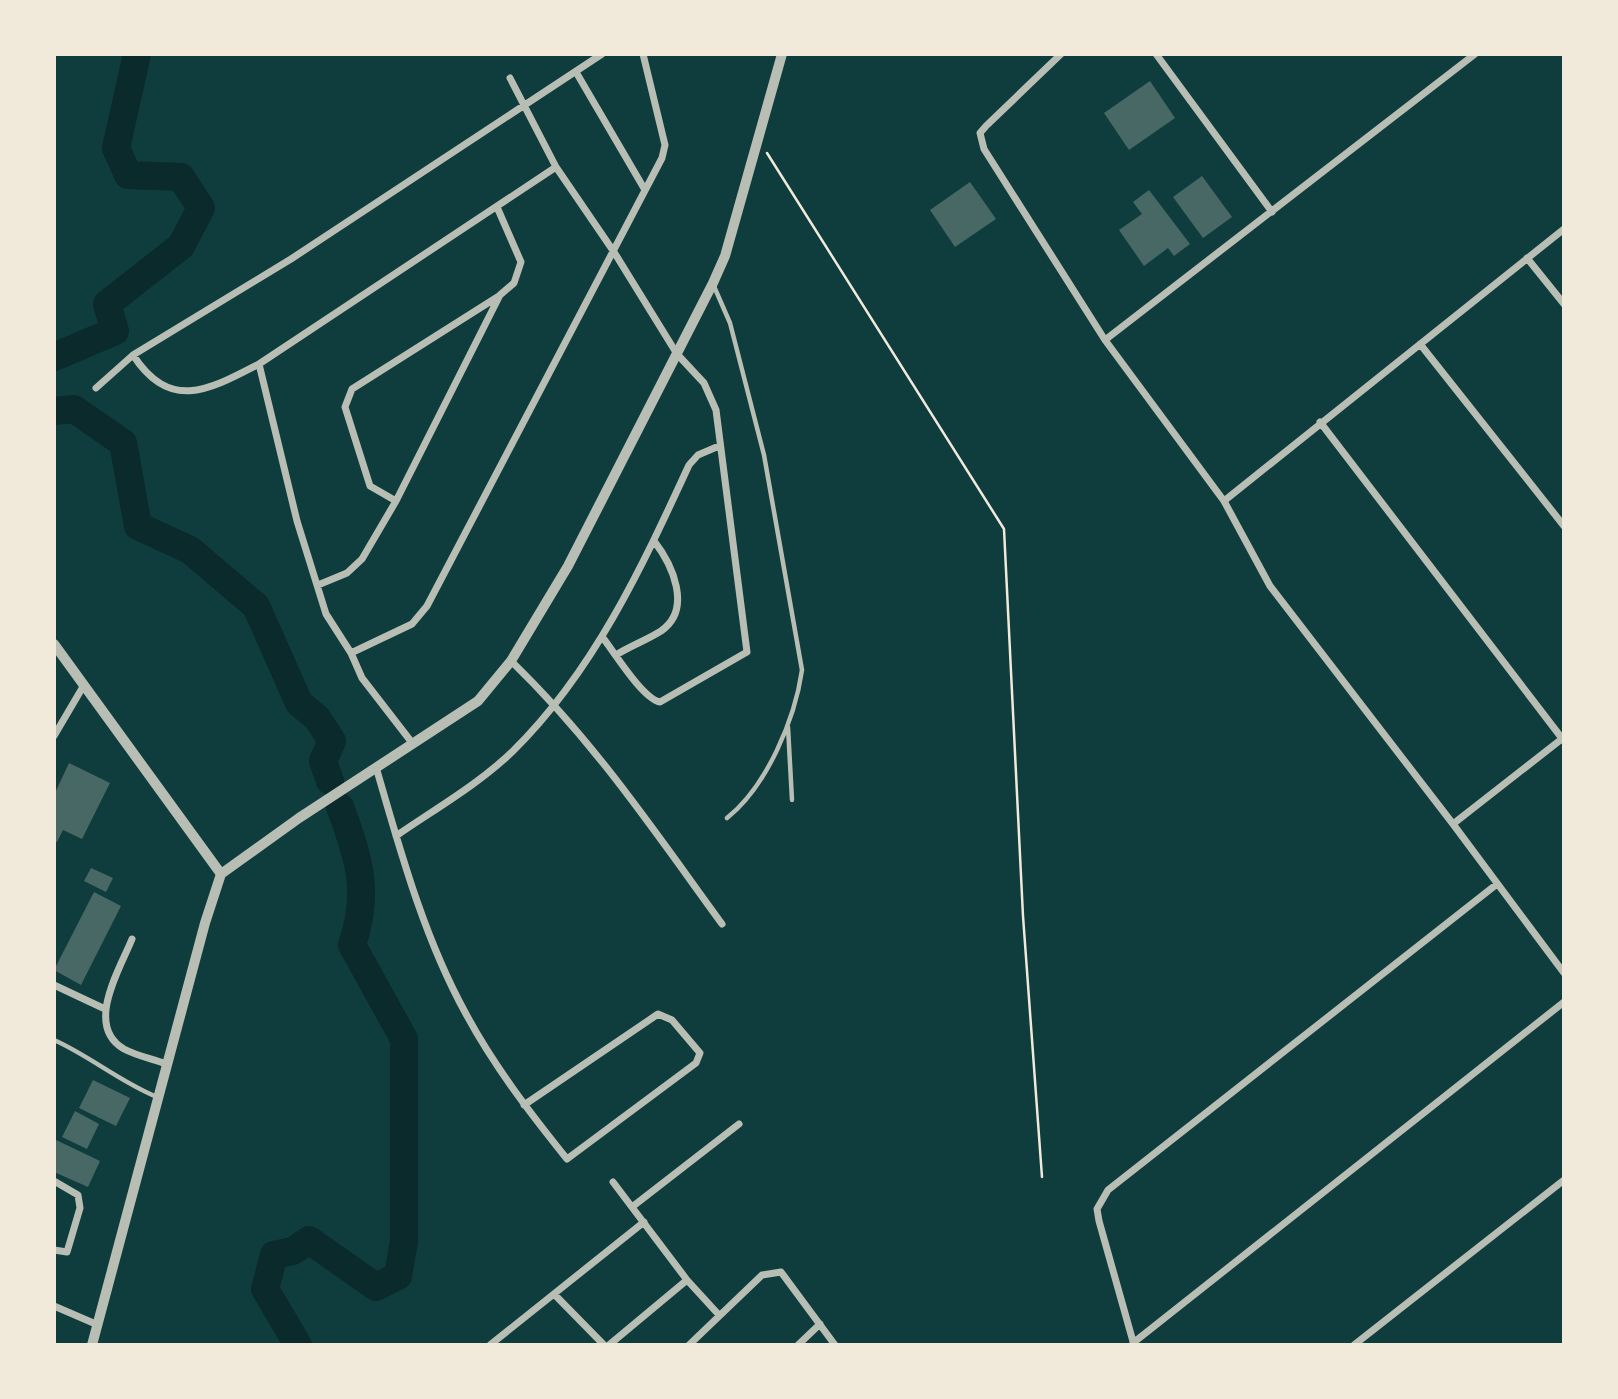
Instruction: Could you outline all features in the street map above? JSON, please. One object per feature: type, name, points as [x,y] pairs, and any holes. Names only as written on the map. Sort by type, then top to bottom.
[{"type":"street","points":[[96,388],[133,355],[291,259],[602,54]]},
{"type":"street","points":[[351,653],[412,624],[428,606],[665,150],[643,54]]},
{"type":"street","points":[[92,1345],[166,1064],[221,874],[376,767],[478,701],[511,661],[568,566],[713,283],[725,256],[782,54]]},
{"type":"street","points":[[1061,54],[981,133],[984,149],[1105,340],[1224,501],[1270,586],[1564,973]]},
{"type":"street","points":[[1156,54],[1272,212]]},
{"type":"street","points":[[1105,340],[1475,54]]},
{"type":"street","points":[[576,72],[645,190]]},
{"type":"street","points":[[510,78],[526,104],[556,167],[614,252],[677,354],[704,383],[716,410],[747,652],[660,702],[648,695],[603,638]]},
{"type":"street","points":[[133,355],[156,383],[173,391],[219,384],[259,364],[556,167]]},
{"type":"street","points":[[396,501],[370,486],[348,418],[346,397],[352,389],[500,295],[514,283],[521,262],[497,207]]},
{"type":"street","points":[[1224,501],[1564,229]]},
{"type":"street","points":[[1527,258],[1564,304]]},
{"type":"street","points":[[318,585],[356,566],[396,501],[500,295]]},
{"type":"street","points":[[1420,344],[1564,526]]},
{"type":"street","points":[[259,364],[297,521],[326,614],[351,653],[362,678],[414,744]]},
{"type":"street","points":[[1320,422],[1563,739],[1453,824]]},
{"type":"street","points":[[396,836],[512,751],[555,704],[603,638],[690,465],[698,455],[719,446]]},
{"type":"street","points":[[616,654],[660,631],[670,622],[674,613],[677,585],[668,560],[654,541]]},
{"type":"street","points":[[54,644],[221,874]]},
{"type":"street","points":[[511,661],[555,704],[600,756],[722,924]]},
{"type":"street","points":[[54,736],[85,684]]},
{"type":"street","points":[[376,767],[396,836],[431,935],[465,1013],[524,1105],[567,1159],[696,1063],[700,1053],[672,1020],[658,1014],[524,1105]]},
{"type":"street","points":[[1497,884],[1116,1182],[1101,1200],[1097,1209],[1099,1221],[1134,1344],[1564,1002]]},
{"type":"street","points":[[132,939],[105,1009],[110,1035],[125,1049],[166,1064]]},
{"type":"street","points":[[54,985],[105,1009]]},
{"type":"street","points":[[632,1207],[739,1124]]},
{"type":"street","points":[[1354,1345],[1564,1180]]},
{"type":"street","points":[[54,1181],[78,1195],[80,1208],[67,1252],[54,1250]]},
{"type":"street","points":[[613,1182],[687,1280],[719,1315]]},
{"type":"street","points":[[495,1343],[644,1222]]},
{"type":"street","points":[[689,1345],[762,1275],[781,1272],[835,1345]]},
{"type":"street","points":[[554,1294],[607,1345],[687,1280]]},
{"type":"street","points":[[54,1306],[98,1325]]},
{"type":"street","points":[[798,1345],[820,1324]]},
{"type":"lane","points":[[713,283],[730,323],[764,454],[802,670],[798,698],[788,726],[741,807],[727,818]]},
{"type":"lane","points":[[788,726],[792,800]]},
{"type":"lane","points":[[54,1040],[97,1063],[123,1082],[157,1098]]},
{"type":"path","points":[[757,139],[1004,529],[1023,916],[1042,1177]]},
{"type":"building","points":[[1150,81],[1175,118],[1129,150],[1104,113]]},
{"type":"building","points":[[1202,176],[1232,217],[1203,238],[1173,197]]},
{"type":"building","points":[[970,182],[996,219],[955,247],[930,210]]},
{"type":"building","points":[[1149,190],[1190,244],[1174,256],[1168,248],[1144,266],[1119,230],[1142,214],[1133,202]]},
{"type":"building","points":[[69,763],[110,783],[82,839],[63,830],[57,842],[54,841],[54,795]]},
{"type":"building","points":[[91,868],[113,878],[106,892],[84,881]]},
{"type":"building","points":[[94,892],[121,906],[81,985],[54,970]]},
{"type":"building","points":[[93,1080],[130,1098],[116,1126],[79,1108]]},
{"type":"building","points":[[75,1111],[99,1124],[87,1149],[62,1137]]},
{"type":"building","points":[[54,1139],[100,1161],[88,1187],[54,1172]]},
{"type":"waterway","points":[[54,357],[115,331],[107,304],[181,246],[201,208],[181,177],[128,175],[116,148],[137,54]]},
{"type":"waterway","points":[[54,411],[74,409],[123,443],[138,526],[190,550],[256,606],[299,703],[317,718],[332,741],[323,761],[330,781]]},
{"type":"waterway","points":[[298,1345],[265,1289],[274,1255],[293,1251],[309,1240],[376,1287],[398,1276],[404,1241],[404,1039],[352,945],[360,909],[360,875],[340,807]]}]
